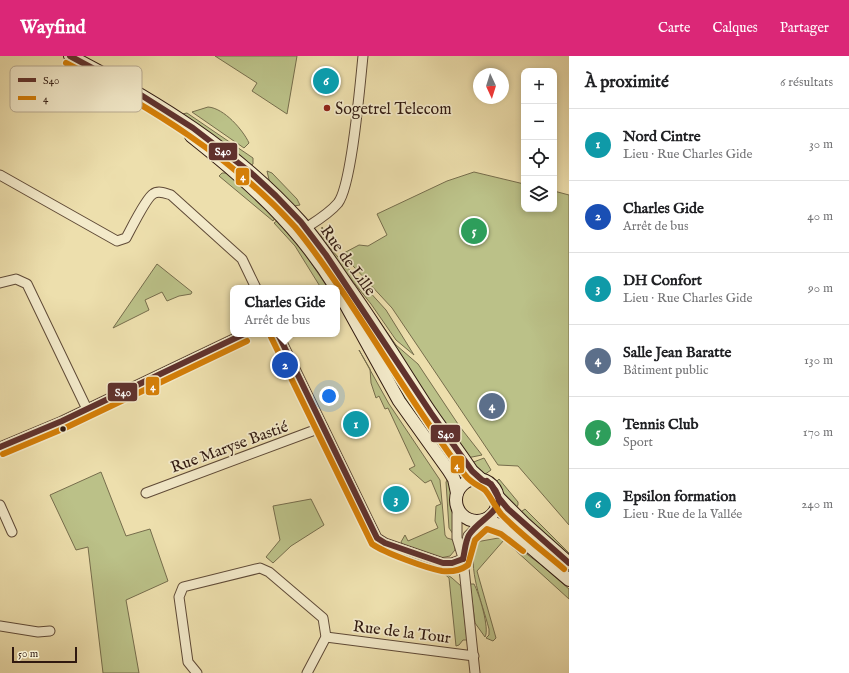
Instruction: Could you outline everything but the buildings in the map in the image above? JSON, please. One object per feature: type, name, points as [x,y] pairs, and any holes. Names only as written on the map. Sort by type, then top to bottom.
[{"type":"main road","name":"Rue de Lille","points":[[70,56],[89,66]]},
{"type":"main road","name":"Rue de Lille","points":[[142,97],[233,170],[302,231],[377,328],[426,406],[472,471],[482,480]]},
{"type":"main road","name":"Rue de Lille","points":[[302,231],[335,285]]},
{"type":"main road","name":"Rue de Lille","points":[[340,294],[399,401],[450,471],[454,479],[457,493]]},
{"type":"main road","points":[[569,563],[524,523],[498,497],[494,487],[482,480],[472,480],[465,482],[457,493],[457,508],[467,519],[474,522],[484,521],[508,528],[569,580]]},
{"type":"main road","points":[[484,521],[496,511],[498,497]]},
{"type":"street","points":[[302,231],[337,204],[346,185],[364,56]]},
{"type":"street","points":[[0,186],[2,176],[117,241],[126,238],[148,198],[154,193],[161,192],[171,195],[242,259],[255,285]]},
{"type":"street","points":[[0,283],[16,280],[27,284],[86,407]]},
{"type":"street","points":[[0,447],[54,424],[86,407],[238,337]]},
{"type":"street","points":[[279,337],[377,538],[385,543],[443,563],[452,563],[463,559]]},
{"type":"street","name":"Rue Maryse Bastié","points":[[146,493],[323,427]]},
{"type":"street","points":[[0,505],[12,532]]},
{"type":"street","points":[[457,508],[457,538],[463,559],[475,673]]},
{"type":"street","points":[[463,559],[468,536],[484,521]]},
{"type":"street","points":[[197,673],[188,662],[179,597],[183,587],[260,568],[269,572],[323,618],[326,637],[307,673]]},
{"type":"street","points":[[0,626],[38,632],[50,631]]},
{"type":"street","name":"Rue de la Tour","points":[[326,637],[474,656]]},
{"type":"green space","points":[[215,56],[297,56],[287,114],[252,91],[257,83]]},
{"type":"green space","points":[[208,107],[220,111],[238,126],[249,143],[244,148],[192,112]]},
{"type":"green space","points":[[187,113],[253,158],[253,164],[250,166],[182,114]]},
{"type":"green space","points":[[267,171],[272,173],[297,199],[300,205],[294,206],[270,184]]},
{"type":"green space","points":[[474,172],[521,183],[521,212],[557,212],[557,192],[569,195],[569,525],[518,466],[498,465],[392,308],[342,254],[359,245],[368,246],[387,235],[377,214],[447,181]]},
{"type":"green space","points":[[222,173],[228,173],[275,218],[273,221],[219,176]]},
{"type":"green space","points":[[278,220],[301,248],[326,285],[319,285],[295,246],[274,223]]},
{"type":"green space","points":[[322,227],[329,239],[329,247],[386,310],[414,355],[396,340],[371,304],[324,245],[321,235]]},
{"type":"green space","points":[[157,264],[192,292],[191,294],[179,296],[167,301],[162,292],[145,300],[149,310],[113,328]]},
{"type":"green space","points":[[357,305],[461,460],[451,467],[418,426],[352,307]]},
{"type":"green space","points":[[368,305],[396,345],[418,364],[460,427],[482,455],[467,458]]},
{"type":"green space","points":[[370,370],[389,404],[440,480],[445,535],[447,538],[454,540],[455,550],[450,556],[440,558],[403,545],[401,542],[405,535],[408,541],[438,528],[435,521],[436,506],[441,504],[431,480],[425,483],[409,469],[415,466],[388,408],[385,409],[379,396],[376,398],[371,383]]},
{"type":"green space","points":[[484,458],[491,470],[484,475],[471,463]]},
{"type":"green space","points":[[101,472],[126,536],[150,529],[168,581],[126,600],[139,673],[103,673],[88,547],[76,550],[50,495]]},
{"type":"green space","points":[[449,477],[453,511],[453,534],[449,528],[446,482]]},
{"type":"green space","points":[[499,479],[518,502],[515,509],[503,496],[501,488],[496,482]]},
{"type":"green space","points":[[311,499],[324,525],[291,546],[273,563],[266,557],[280,540],[273,506]]},
{"type":"green space","points":[[525,509],[569,553],[569,559],[518,514]]},
{"type":"green space","points":[[504,537],[540,564],[569,589],[569,599],[504,540],[477,571],[496,638],[493,641],[486,638],[489,635],[489,629],[476,586],[473,563],[474,552],[476,542]]},
{"type":"green space","points":[[439,569],[461,586],[467,640],[463,640],[456,646],[449,578]]},
{"type":"green space","points":[[470,584],[474,584],[479,595],[485,619],[485,637],[475,623]]},
{"type":"transit line","name":"S40","points":[[70,56],[89,66]]},
{"type":"transit line","name":"4","points":[[66,63],[71,66]]},
{"type":"transit line","name":"S40","points":[[142,96],[193,128],[250,172],[301,222],[326,255],[431,413],[472,471],[482,480],[491,484],[498,497],[508,509],[569,563]]},
{"type":"transit line","name":"4","points":[[142,106],[188,135],[217,156],[270,201],[295,227],[338,285]]},
{"type":"transit line","name":"4","points":[[340,288],[448,453],[467,478],[485,490],[501,514],[564,569]]},
{"type":"transit line","name":"S40","points":[[0,447],[62,421],[238,337]]},
{"type":"transit line","name":"4","points":[[271,337],[372,544],[386,552],[406,560],[442,571],[452,571],[468,565],[475,540],[487,529],[501,534],[523,551]]},
{"type":"transit line","name":"S40","points":[[279,337],[377,538],[385,543],[443,563],[452,563],[463,559]]},
{"type":"transit line","name":"4","points":[[3,454],[65,428],[247,341]]},
{"type":"transit line","name":"S40","points":[[463,559],[469,535],[474,528],[494,511],[498,505],[499,498],[495,490],[487,481]]},
{"type":"place","name":"Epsilon formation","points":[[326,81]]},
{"type":"place","name":"Sogetrel Telecom","points":[[327,108]]},
{"type":"place","name":"Tennis Club","points":[[474,231]]},
{"type":"place","name":"Charles Gide","points":[[285,365]]},
{"type":"place","name":"Salle Jean Baratte","points":[[492,406]]},
{"type":"place","name":"Nord Cintre","points":[[356,424]]},
{"type":"place","name":"DH Confort","points":[[396,499]]}]
